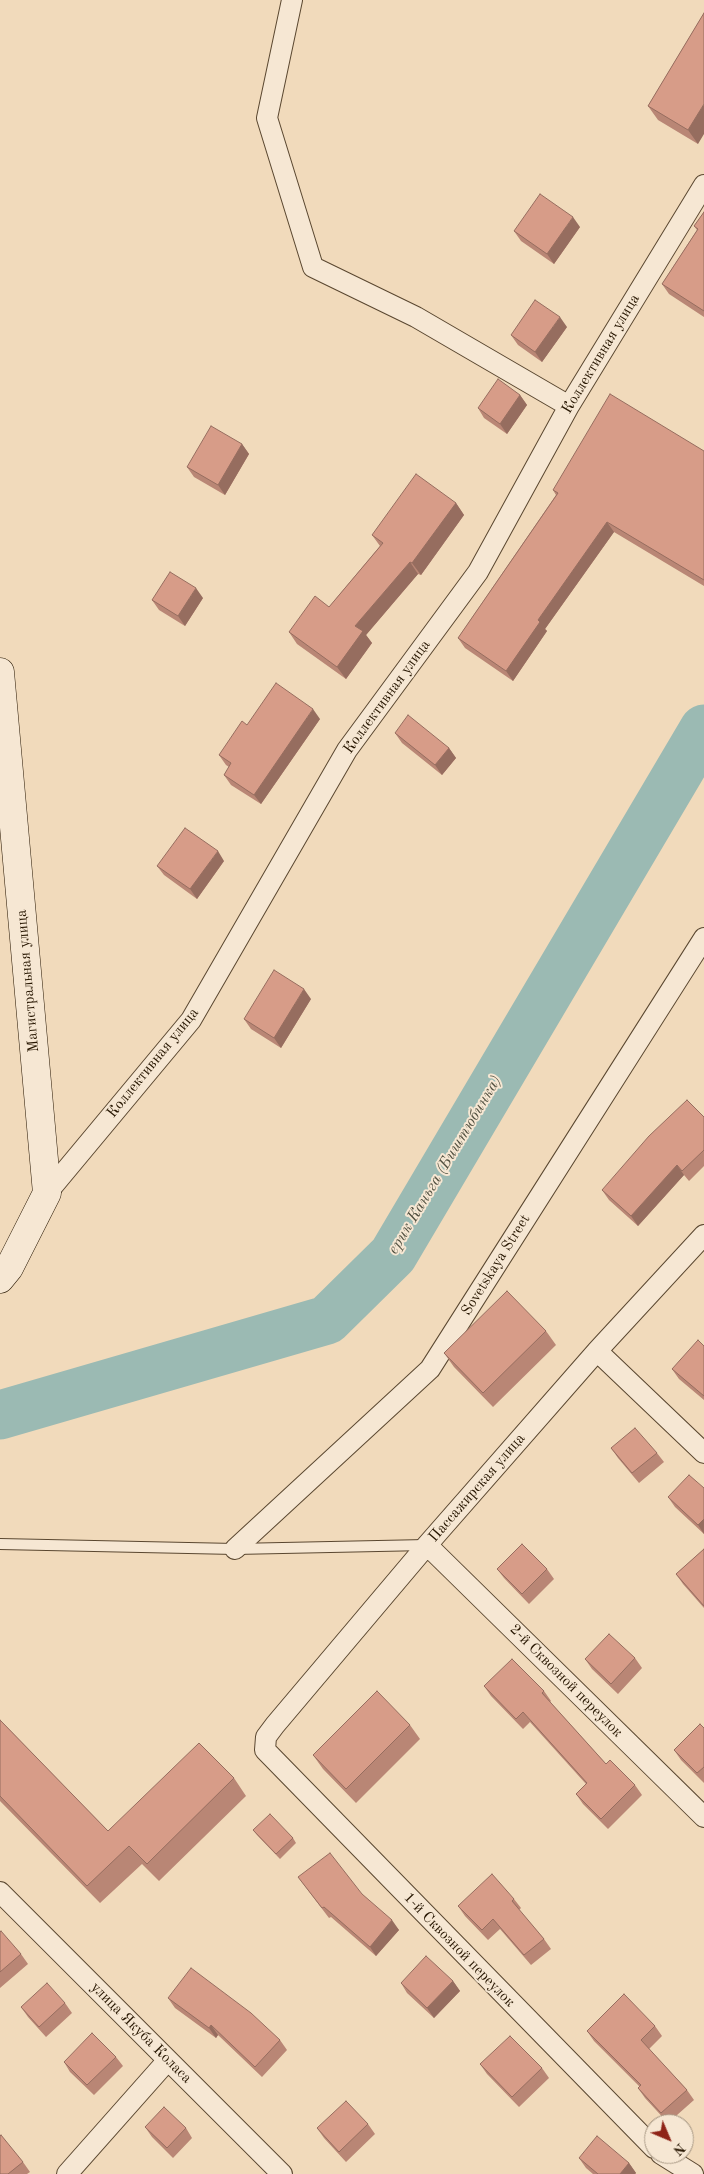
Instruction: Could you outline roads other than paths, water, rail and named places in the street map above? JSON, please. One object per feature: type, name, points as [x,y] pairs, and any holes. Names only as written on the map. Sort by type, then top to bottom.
[{"type":"street","points":[[292,0],[267,118],[313,267],[416,317],[570,406]]},
{"type":"street","name":"Коллективная улица","points":[[47,1193],[191,1020],[347,750],[478,572],[570,406],[704,184]]},
{"type":"street","name":"Магистральная улица","points":[[0,672],[47,1193]]},
{"type":"street","name":"Sovetskaya Street","points":[[235,1549],[430,1368],[704,938]]},
{"type":"street","points":[[0,1279],[9,1268],[47,1193]]},
{"type":"street","name":"Пассажирская улица","points":[[265,1750],[266,1737],[275,1725],[427,1545],[597,1351],[704,1235]]},
{"type":"street","points":[[597,1351],[704,1453]]},
{"type":"street","name":"2-й Сквозной переулок","points":[[427,1545],[704,1817]]},
{"type":"street","name":"1-й Сквозной переулок","points":[[265,1750],[644,2138]]},
{"type":"street","name":"улица Якуба Коласа","points":[[0,1892],[282,2174]]},
{"type":"street","points":[[67,2174],[168,2060]]},
{"type":"street","points":[[677,2164],[693,2174]]},
{"type":"lane","points":[[0,1544],[235,1549],[427,1545]]},
{"type":"waterway","name":"ерик Каньга (Биштюбинка)","points":[[0,1415],[327,1320],[393,1255],[704,729]]}]
